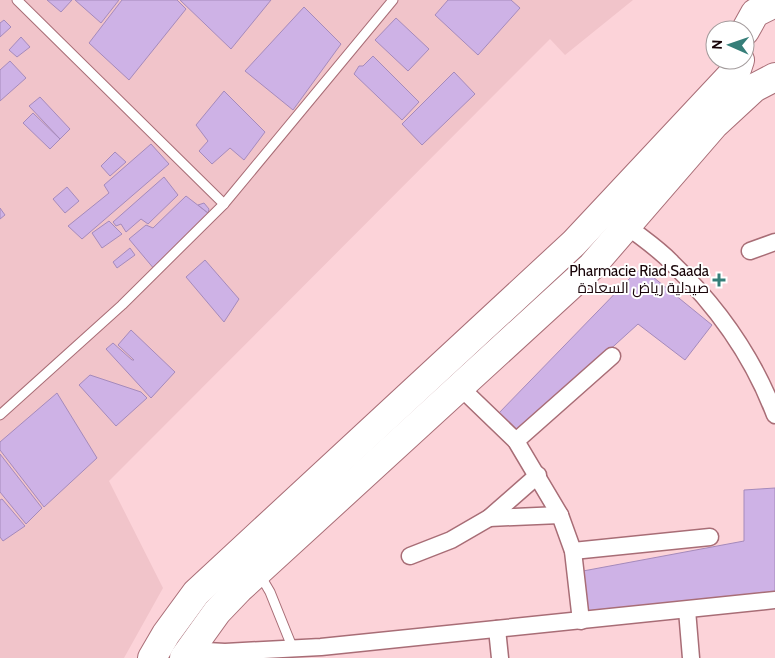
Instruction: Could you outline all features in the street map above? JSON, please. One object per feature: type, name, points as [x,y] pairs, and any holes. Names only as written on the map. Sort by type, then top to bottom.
[{"type":"highway","points":[[741,0],[746,20]]},
{"type":"highway","points":[[751,20],[755,13],[775,3]]},
{"type":"highway","points":[[755,67],[765,74],[775,77]]},
{"type":"highway","points":[[152,658],[191,600],[213,575],[574,243],[736,70]]},
{"type":"highway","points":[[186,654],[217,612],[257,571],[592,266],[714,126],[754,88],[775,77]]},
{"type":"street","points":[[627,226],[671,262],[710,302],[772,396],[775,415]]},
{"type":"street","points":[[750,251],[775,242]]},
{"type":"street","points":[[516,441],[612,356]]},
{"type":"street","points":[[460,387],[516,441],[538,475],[560,515],[573,551],[581,621]]},
{"type":"street","points":[[410,556],[451,540],[489,518],[538,475]]},
{"type":"street","points":[[489,518],[560,515]]},
{"type":"street","points":[[573,551],[710,537]]},
{"type":"street","points":[[186,654],[293,649],[322,653],[497,630],[775,600]]},
{"type":"street","points":[[687,610],[691,658]]},
{"type":"street","points":[[497,630],[500,658]]},
{"type":"lane","points":[[17,0],[224,204]]},
{"type":"lane","points":[[0,415],[122,305],[224,204],[393,0]]},
{"type":"lane","points":[[257,571],[270,592],[293,649]]},
{"type":"shaded area","points":[[0,0],[633,0],[565,55],[550,39],[109,481],[163,588],[124,658],[0,658]]},
{"type":"building","points":[[47,0],[72,0],[61,12]]},
{"type":"building","points":[[75,0],[119,0],[101,23]]},
{"type":"building","points":[[122,0],[177,0],[186,9],[129,80],[89,43]]},
{"type":"building","points":[[180,0],[271,0],[231,49]]},
{"type":"building","points":[[448,0],[511,0],[520,8],[478,55],[435,15]]},
{"type":"building","points":[[304,7],[341,44],[293,110],[245,71]]},
{"type":"building","points":[[396,18],[429,49],[408,71],[375,40]]},
{"type":"building","points":[[4,20],[11,27],[0,37],[0,23]]},
{"type":"building","points":[[21,37],[30,47],[17,57],[9,50]]},
{"type":"building","points":[[373,56],[419,102],[402,120],[354,74],[359,66],[363,66]]},
{"type":"building","points":[[10,61],[26,78],[0,101],[0,70]]},
{"type":"building","points":[[454,72],[475,94],[422,145],[402,124]]},
{"type":"building","points":[[224,91],[265,132],[244,160],[230,148],[212,164],[199,151],[208,141],[196,125]]},
{"type":"building","points":[[40,97],[70,129],[60,139],[29,106]]},
{"type":"building","points":[[33,113],[60,139],[50,149],[23,123]]},
{"type":"building","points":[[151,144],[169,164],[82,239],[68,226],[109,193],[104,185]]},
{"type":"building","points":[[115,152],[126,162],[110,176],[101,166]]},
{"type":"building","points":[[164,177],[178,195],[148,224],[141,219],[126,232],[121,224],[116,226],[113,222]]},
{"type":"building","points":[[67,187],[79,201],[65,213],[53,199]]},
{"type":"building","points":[[186,196],[208,213],[155,270],[129,239],[146,225],[153,228]]},
{"type":"building","points":[[204,203],[209,209],[208,213],[198,205]]},
{"type":"building","points":[[0,208],[5,215],[0,219]]},
{"type":"building","points":[[109,221],[122,234],[102,248],[92,233]]},
{"type":"building","points":[[130,248],[135,255],[117,268],[113,262]]},
{"type":"building","points":[[205,260],[239,299],[224,322],[186,277]]},
{"type":"building","points":[[642,268],[712,325],[685,360],[638,324],[517,434],[497,415],[631,277]]},
{"type":"building","points":[[131,330],[175,372],[151,398],[106,349],[113,343],[134,360],[118,345]]},
{"type":"building","points":[[90,375],[141,392],[147,398],[116,426],[79,385]]},
{"type":"building","points":[[57,393],[97,458],[44,507],[0,450],[0,442]]},
{"type":"building","points":[[0,454],[42,508],[26,524],[0,492]]},
{"type":"building","points":[[775,488],[775,594],[586,611],[583,571],[744,541],[744,490]]},
{"type":"building","points":[[2,499],[25,526],[3,541],[0,537],[0,500]]},
{"type":"place","name":"Pharmacie Riad Saada صيدلية رياض السعادة","points":[[719,280]]}]
